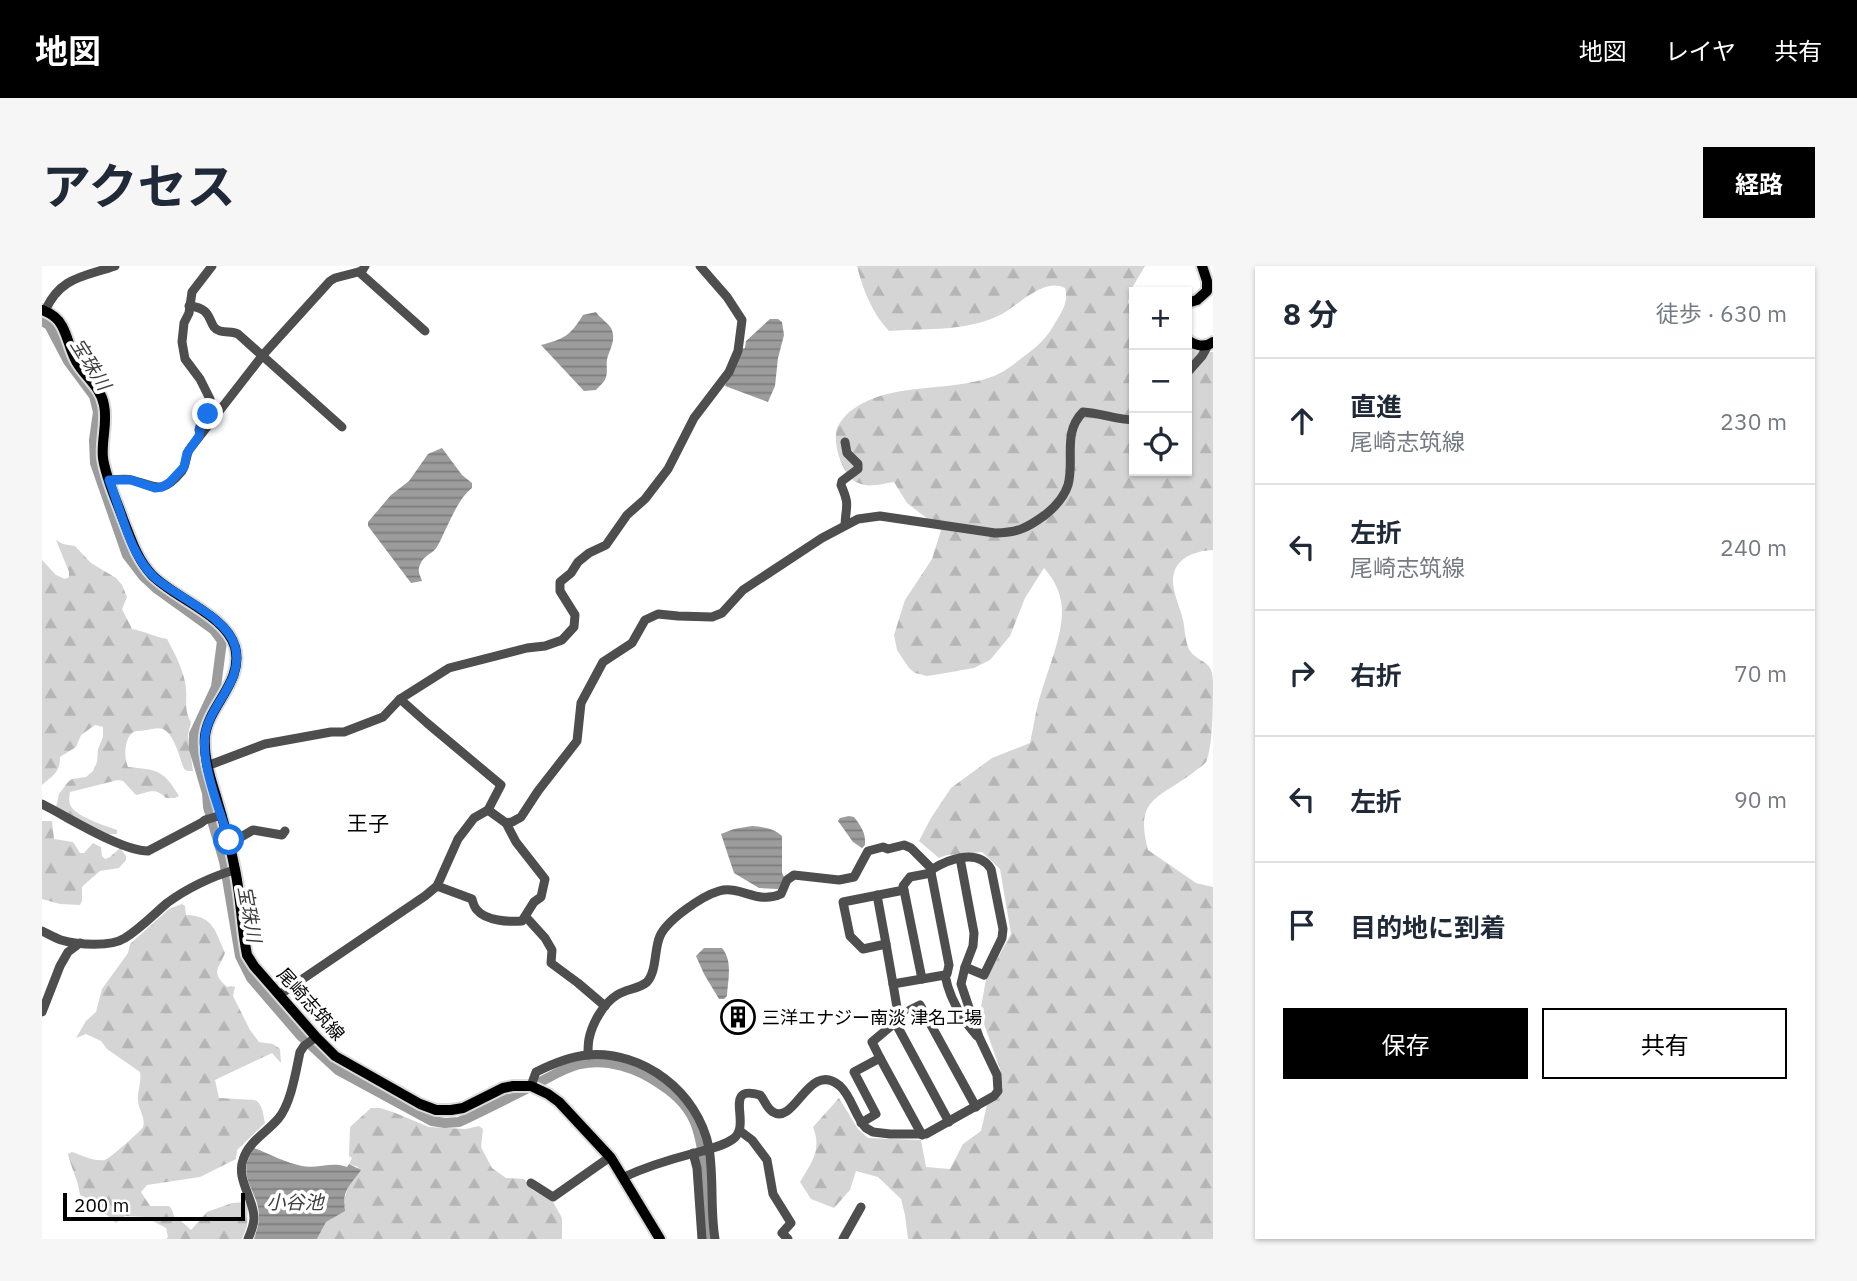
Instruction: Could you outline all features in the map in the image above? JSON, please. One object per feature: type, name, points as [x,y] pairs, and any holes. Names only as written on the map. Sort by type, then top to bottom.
[{"type":"main road","points":[[1192,301],[1208,291],[1208,281],[1202,266]]},
{"type":"main road","name":"尾崎志筑線","points":[[43,311],[54,316],[62,326],[75,360],[104,403],[103,458],[135,550],[154,577],[210,617],[233,641],[235,672],[205,735],[207,766],[218,816],[229,844],[247,954],[254,967],[314,1038],[335,1056],[420,1104],[436,1110],[463,1108],[503,1088],[531,1084]]},
{"type":"main road","points":[[1192,343],[1211,343]]},
{"type":"main road","points":[[531,1084],[559,1102],[610,1157],[660,1239]]},
{"type":"street","points":[[43,311],[54,293],[63,285],[115,266]]},
{"type":"street","points":[[199,436],[200,426],[209,412],[210,402],[200,379],[187,363],[182,342],[192,292],[212,266]]},
{"type":"street","points":[[207,766],[265,744],[344,732],[383,717],[400,699],[449,668],[545,646],[568,635],[574,626],[575,615],[561,591],[559,582],[589,553],[606,545],[627,516],[645,499],[668,469],[694,418],[729,372],[738,351],[742,320],[727,297],[700,266]]},
{"type":"street","points":[[109,480],[128,479],[153,488],[162,487],[184,469],[187,453],[262,356],[335,278],[362,269],[425,331]]},
{"type":"street","points":[[190,306],[201,308],[207,313],[217,330],[236,332],[342,427]]},
{"type":"street","points":[[1192,367],[1211,343]]},
{"type":"street","points":[[506,822],[521,817],[577,741],[581,704],[603,662],[632,643],[645,620],[658,614],[712,617],[722,613],[743,590],[822,538],[858,519],[880,516],[995,533],[1012,533],[1026,528],[1061,499],[1069,481],[1070,440],[1076,419],[1083,412],[1094,412],[1129,420]]},
{"type":"street","points":[[845,442],[847,453],[858,464],[858,469],[842,481],[841,485],[848,500],[845,525]]},
{"type":"street","points":[[279,995],[437,886],[458,839],[474,818],[488,810],[501,785],[400,699]]},
{"type":"street","points":[[42,804],[107,838],[139,851],[148,851],[205,820],[218,816]]},
{"type":"street","points":[[437,886],[472,899],[477,911],[489,918],[514,922],[522,921],[534,902],[541,897],[545,878],[516,842],[506,822],[488,810]]},
{"type":"street","points":[[229,844],[253,830],[282,835],[285,831]]},
{"type":"street","points":[[588,1055],[589,1039],[605,1006],[618,995],[647,982],[651,976],[659,937],[664,929],[699,899],[727,890],[772,898],[781,894],[787,880],[794,875],[839,880],[854,877],[868,851],[904,845],[911,848],[930,867],[949,965],[945,975],[947,990],[968,1026],[979,1037]]},
{"type":"street","points":[[922,979],[903,886],[910,877],[931,872],[945,861],[974,857],[987,862],[991,869],[1003,929],[1002,938],[984,975],[965,967]]},
{"type":"street","points":[[624,1177],[734,1138],[740,1132],[739,1099],[743,1095],[760,1095],[770,1110],[781,1114],[788,1111],[811,1085],[823,1081],[833,1082],[844,1092],[863,1126],[873,1132],[907,1135],[922,1135],[994,1096],[999,1086],[992,1063],[979,1037],[961,981],[973,946],[974,928],[960,858]]},
{"type":"street","points":[[42,931],[62,941],[80,943],[106,944],[123,940],[176,897],[233,870]]},
{"type":"street","points":[[886,944],[863,949],[850,936],[843,902],[904,890]]},
{"type":"street","points":[[877,895],[897,1021],[949,1122]]},
{"type":"street","points":[[526,917],[552,950],[551,963],[605,1006]]},
{"type":"street","points":[[42,1012],[60,966],[68,952],[80,943]]},
{"type":"street","points":[[892,984],[945,975]]},
{"type":"street","points":[[922,1135],[872,1042],[910,1010],[920,1005],[976,1107]]},
{"type":"street","points":[[248,1239],[254,1219],[241,1172],[243,1159],[252,1145],[280,1118],[286,1107],[300,1052],[314,1038]]},
{"type":"street","points":[[531,1084],[536,1072],[572,1057],[588,1055],[625,1059],[662,1076],[679,1091],[694,1110],[702,1126],[708,1149],[715,1239]]},
{"type":"street","points":[[861,1123],[876,1114],[854,1072],[880,1058]]},
{"type":"street","points":[[740,1132],[752,1140],[767,1160],[773,1194],[791,1223],[782,1233],[788,1239]]},
{"type":"street","points":[[694,1153],[702,1239]]},
{"type":"street","points":[[531,1183],[553,1197],[610,1157]]},
{"type":"street","points":[[699,1203],[712,1195]]},
{"type":"street","points":[[843,1239],[861,1207]]},
{"type":"green space","points":[[857,266],[1145,266],[1133,287],[1129,287],[1129,476],[1192,476],[1192,349],[1213,352],[1213,550],[1198,552],[1180,562],[1173,583],[1188,648],[1211,670],[1213,713],[1210,747],[1206,762],[1153,801],[1144,819],[1148,850],[1196,883],[1213,887],[1213,1239],[908,1239],[901,1199],[878,1177],[856,1171],[850,1190],[834,1208],[811,1199],[800,1182],[816,1149],[813,1127],[839,1098],[858,1129],[868,1138],[921,1140],[926,1167],[950,1169],[963,1144],[981,1131],[987,1105],[997,1099],[1003,1088],[1000,1069],[980,1013],[986,979],[1011,934],[1000,869],[982,852],[939,858],[919,841],[951,788],[992,758],[1030,743],[1040,696],[1058,641],[1062,612],[1057,588],[1044,568],[1025,598],[1010,636],[990,660],[974,668],[940,674],[927,676],[915,673],[897,650],[894,635],[905,600],[932,559],[942,527],[907,503],[894,482],[867,485],[852,479],[839,458],[836,432],[850,411],[867,401],[902,391],[974,382],[1008,369],[1049,333],[1064,306],[1065,288],[1049,286],[1041,289],[1002,314],[975,324],[889,331],[878,317],[862,284]]},
{"type":"green space","points":[[56,540],[75,546],[91,563],[116,578],[127,597],[122,609],[132,629],[167,639],[185,682],[187,710],[191,722],[188,735],[193,771],[184,769],[173,741],[161,728],[132,733],[125,750],[128,767],[158,772],[168,780],[179,796],[166,798],[159,792],[152,791],[136,795],[123,781],[118,780],[70,792],[69,799],[73,809],[88,819],[117,830],[117,834],[90,835],[64,822],[56,807],[59,794],[68,782],[86,777],[93,771],[103,737],[103,727],[95,725],[81,735],[76,747],[60,757],[57,770],[42,785],[42,560],[56,575],[65,579],[69,577]]},
{"type":"green space","points":[[42,821],[52,821],[54,839],[73,842],[80,853],[84,853],[93,843],[101,847],[105,859],[120,848],[126,860],[119,868],[100,871],[85,884],[82,887],[80,905],[60,904],[42,899]]},
{"type":"green space","points":[[182,904],[185,906],[186,915],[202,918],[216,932],[225,953],[217,974],[227,987],[235,987],[233,996],[259,1042],[273,1044],[280,1049],[281,1063],[272,1053],[215,1080],[219,1098],[255,1100],[262,1110],[265,1123],[237,1150],[236,1159],[200,1177],[147,1185],[141,1192],[150,1206],[169,1206],[177,1221],[181,1221],[191,1230],[207,1212],[232,1203],[248,1202],[247,1226],[242,1239],[166,1239],[166,1228],[145,1217],[125,1216],[116,1223],[89,1199],[80,1195],[68,1154],[72,1152],[105,1160],[143,1127],[138,1100],[140,1072],[107,1049],[101,1041],[86,1034],[76,1038],[86,1021],[96,1012],[102,989],[128,953],[130,944],[169,909]]},
{"type":"green space","points":[[371,1108],[393,1112],[429,1127],[466,1129],[479,1126],[483,1129],[481,1147],[492,1168],[506,1178],[524,1179],[533,1190],[553,1202],[562,1218],[562,1239],[317,1239],[326,1222],[340,1213],[349,1184],[354,1180],[358,1167],[349,1164],[352,1158],[349,1156],[350,1127]]},
{"type":"water","points":[[596,312],[611,328],[613,341],[604,381],[596,390],[584,391],[541,345],[566,336],[583,315]]},
{"type":"water","points":[[770,319],[782,322],[784,335],[775,386],[768,402],[725,386],[746,341]]},
{"type":"water","points":[[442,448],[462,475],[472,483],[472,488],[457,507],[436,548],[422,561],[419,571],[422,581],[411,583],[368,526],[368,522],[391,495],[409,481],[428,454]]},
{"type":"water","points":[[849,816],[854,817],[865,837],[865,845],[862,848],[853,842],[838,821]]},
{"type":"water","points":[[752,826],[764,827],[782,836],[784,877],[778,889],[759,888],[734,873],[721,834]]},
{"type":"water","points":[[704,948],[722,948],[728,959],[727,996],[724,999],[719,999],[696,956]]},
{"type":"water","name":"小谷池","points":[[254,1148],[302,1166],[347,1167],[349,1164],[361,1170],[350,1184],[344,1198],[345,1211],[326,1222],[317,1239],[254,1239],[259,1220],[258,1207],[246,1168]]},
{"type":"waterway","name":"宝珠川","points":[[42,321],[49,325],[68,361],[94,396],[98,412],[94,440],[95,463],[127,555],[157,589],[214,630],[222,641],[216,687],[194,734],[194,749],[224,861],[240,956],[251,978],[300,1035],[338,1070],[432,1121],[459,1122],[563,1070],[590,1062],[611,1063],[651,1078],[672,1092],[691,1115],[697,1128],[705,1169],[709,1239]]},
{"type":"place","name":"三洋エナジー南淡 津名工場","points":[[738,1017]]},
{"type":"district","name":"王子","points":[[368,823]]},
{"type":"route","points":[[208,414],[201,423],[199,436],[187,453],[184,467],[169,483],[155,488],[131,480],[109,480],[135,550],[144,565],[154,577],[210,617],[233,641],[236,651],[235,672],[205,735],[207,766],[229,840]]}]
